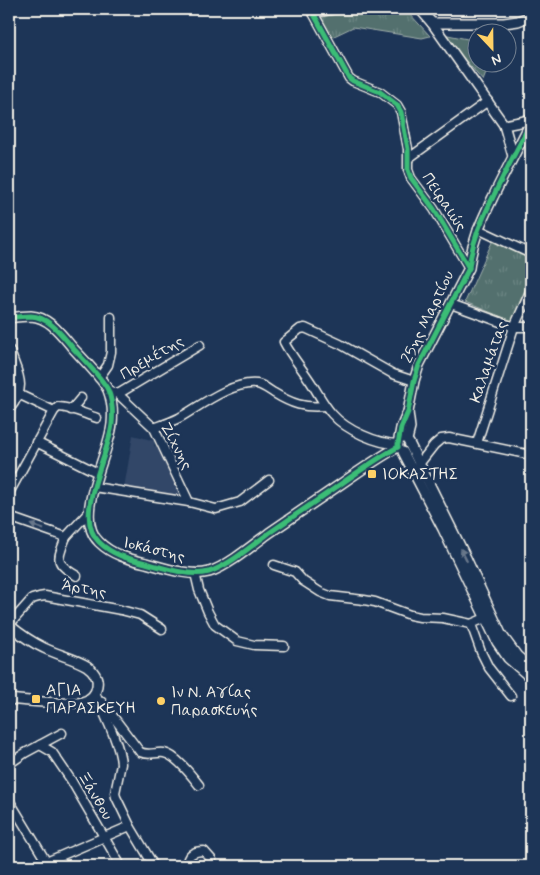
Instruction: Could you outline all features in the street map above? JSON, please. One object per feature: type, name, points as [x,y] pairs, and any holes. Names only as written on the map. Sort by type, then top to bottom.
[{"type":"street","points":[[312,11],[336,9]]},
{"type":"street","points":[[420,9],[432,23],[504,125],[513,156]]},
{"type":"street","name":"Πειραιώς","points":[[312,11],[349,78],[380,92],[397,105],[401,112],[409,158],[408,170],[411,178],[434,209],[469,268]]},
{"type":"street","points":[[432,23],[504,23],[518,21],[531,16]]},
{"type":"street","points":[[409,158],[488,101]]},
{"type":"street","points":[[504,125],[531,120]]},
{"type":"street","name":"25ης Μαρτίου","points":[[400,448],[401,428],[408,412],[414,381],[423,356],[469,268],[478,230],[531,120]]},
{"type":"street","points":[[478,230],[531,254]]},
{"type":"street","name":"Καλαμάτας","points":[[477,443],[514,327],[530,299],[531,290]]},
{"type":"street","points":[[451,304],[514,327],[531,327]]},
{"type":"street","name":"Ιοκάστης","points":[[9,318],[31,316],[44,319],[55,328],[108,390],[112,424],[105,454],[94,487],[88,519],[90,529],[98,542],[114,554],[170,569],[195,573],[208,572],[219,568],[366,466],[400,448]]},
{"type":"street","points":[[99,378],[108,365],[111,352],[111,318]]},
{"type":"street","points":[[408,442],[408,449],[400,448],[352,429],[339,421],[326,406],[284,343],[300,329],[305,328],[331,339],[393,374],[414,381]]},
{"type":"street","name":"Πρεμέτης","points":[[118,394],[200,345]]},
{"type":"street","points":[[9,350],[19,377],[20,388],[9,409]]},
{"type":"street","points":[[154,428],[177,419],[226,390],[239,386],[258,384],[293,403],[304,406],[326,406]]},
{"type":"street","name":"Ζίχνης","points":[[108,390],[118,394],[154,428],[189,502]]},
{"type":"street","points":[[18,394],[54,411]]},
{"type":"street","points":[[71,410],[81,398]]},
{"type":"street","points":[[9,493],[36,442],[58,407],[97,418]]},
{"type":"street","name":"25ης Μαρτίου","points":[[408,412],[410,428],[408,442]]},
{"type":"street","points":[[414,472],[434,445],[441,439],[449,438],[531,455]]},
{"type":"street","points":[[36,442],[98,473]]},
{"type":"street","points":[[408,442],[466,558],[500,647],[508,658],[531,678]]},
{"type":"street","points":[[400,448],[488,617],[520,659],[531,668]]},
{"type":"street","points":[[94,487],[189,502],[216,509],[240,502],[269,480]]},
{"type":"street","points":[[77,576],[64,568],[60,563],[59,556],[66,537],[88,512]]},
{"type":"street","points":[[9,517],[66,537]]},
{"type":"street","points":[[274,566],[295,572],[313,588],[330,596],[376,602],[410,616],[443,618],[471,624],[488,617]]},
{"type":"street","points":[[195,573],[199,590],[215,625],[237,641],[254,645],[284,646]]},
{"type":"street","name":"Άρτης","points":[[9,625],[32,599],[45,596],[140,615],[162,629]]},
{"type":"street","points":[[471,624],[489,668],[511,696]]},
{"type":"street","points":[[9,625],[24,637],[44,648],[87,666],[97,678],[95,693],[88,700],[74,703],[9,699]]},
{"type":"street","points":[[95,693],[140,752],[148,754],[162,752],[169,755],[191,773],[199,785]]},
{"type":"street","points":[[95,693],[121,759],[122,764],[115,792],[116,797],[130,826],[154,866]]},
{"type":"street","points":[[9,764],[62,732]]},
{"type":"street","name":"Ξάνθου","points":[[40,745],[52,752],[71,780],[121,866]]},
{"type":"street","points":[[9,800],[48,864]]},
{"type":"street","points":[[37,866],[48,864],[130,826]]},
{"type":"street","points":[[188,866],[186,860],[188,856],[198,851],[204,851],[212,860]]},
{"type":"street","points":[[9,860],[12,866]]},
{"type":"shaded area","points":[[133,435],[155,441],[154,446],[161,448],[182,492],[178,495],[124,488]]},
{"type":"green space","points":[[370,9],[403,9],[430,36],[422,38],[353,27],[332,37],[322,19],[328,14]]},
{"type":"green space","points":[[443,34],[468,39],[468,63]]},
{"type":"green space","points":[[475,72],[486,72],[483,81]]},
{"type":"green space","points":[[493,240],[531,258],[531,275],[512,321],[465,302]]},
{"type":"cycle path","points":[[311,9],[349,78],[380,92],[397,105],[401,112],[408,149],[408,170],[411,178],[434,209],[469,268]]},
{"type":"cycle path","points":[[398,444],[419,365],[469,268],[472,248],[482,222],[531,122]]},
{"type":"cycle path","points":[[9,318],[31,316],[43,319],[49,323],[92,368],[108,390],[112,407],[112,424],[94,485],[89,517],[92,531],[99,542],[109,550],[127,558],[186,573],[209,572],[240,555],[269,533],[398,447]]},
{"type":"place","name":"ΙΟΚΑΣΤΗΣ","points":[[372,474]]},
{"type":"place","name":"ΑΓΙΑ ΠΑΡΑΣΚΕΥΗ","points":[[36,699]]},
{"type":"place","name":"Ιν Ν. Αγίας Παρασκευής","points":[[161,701]]}]
